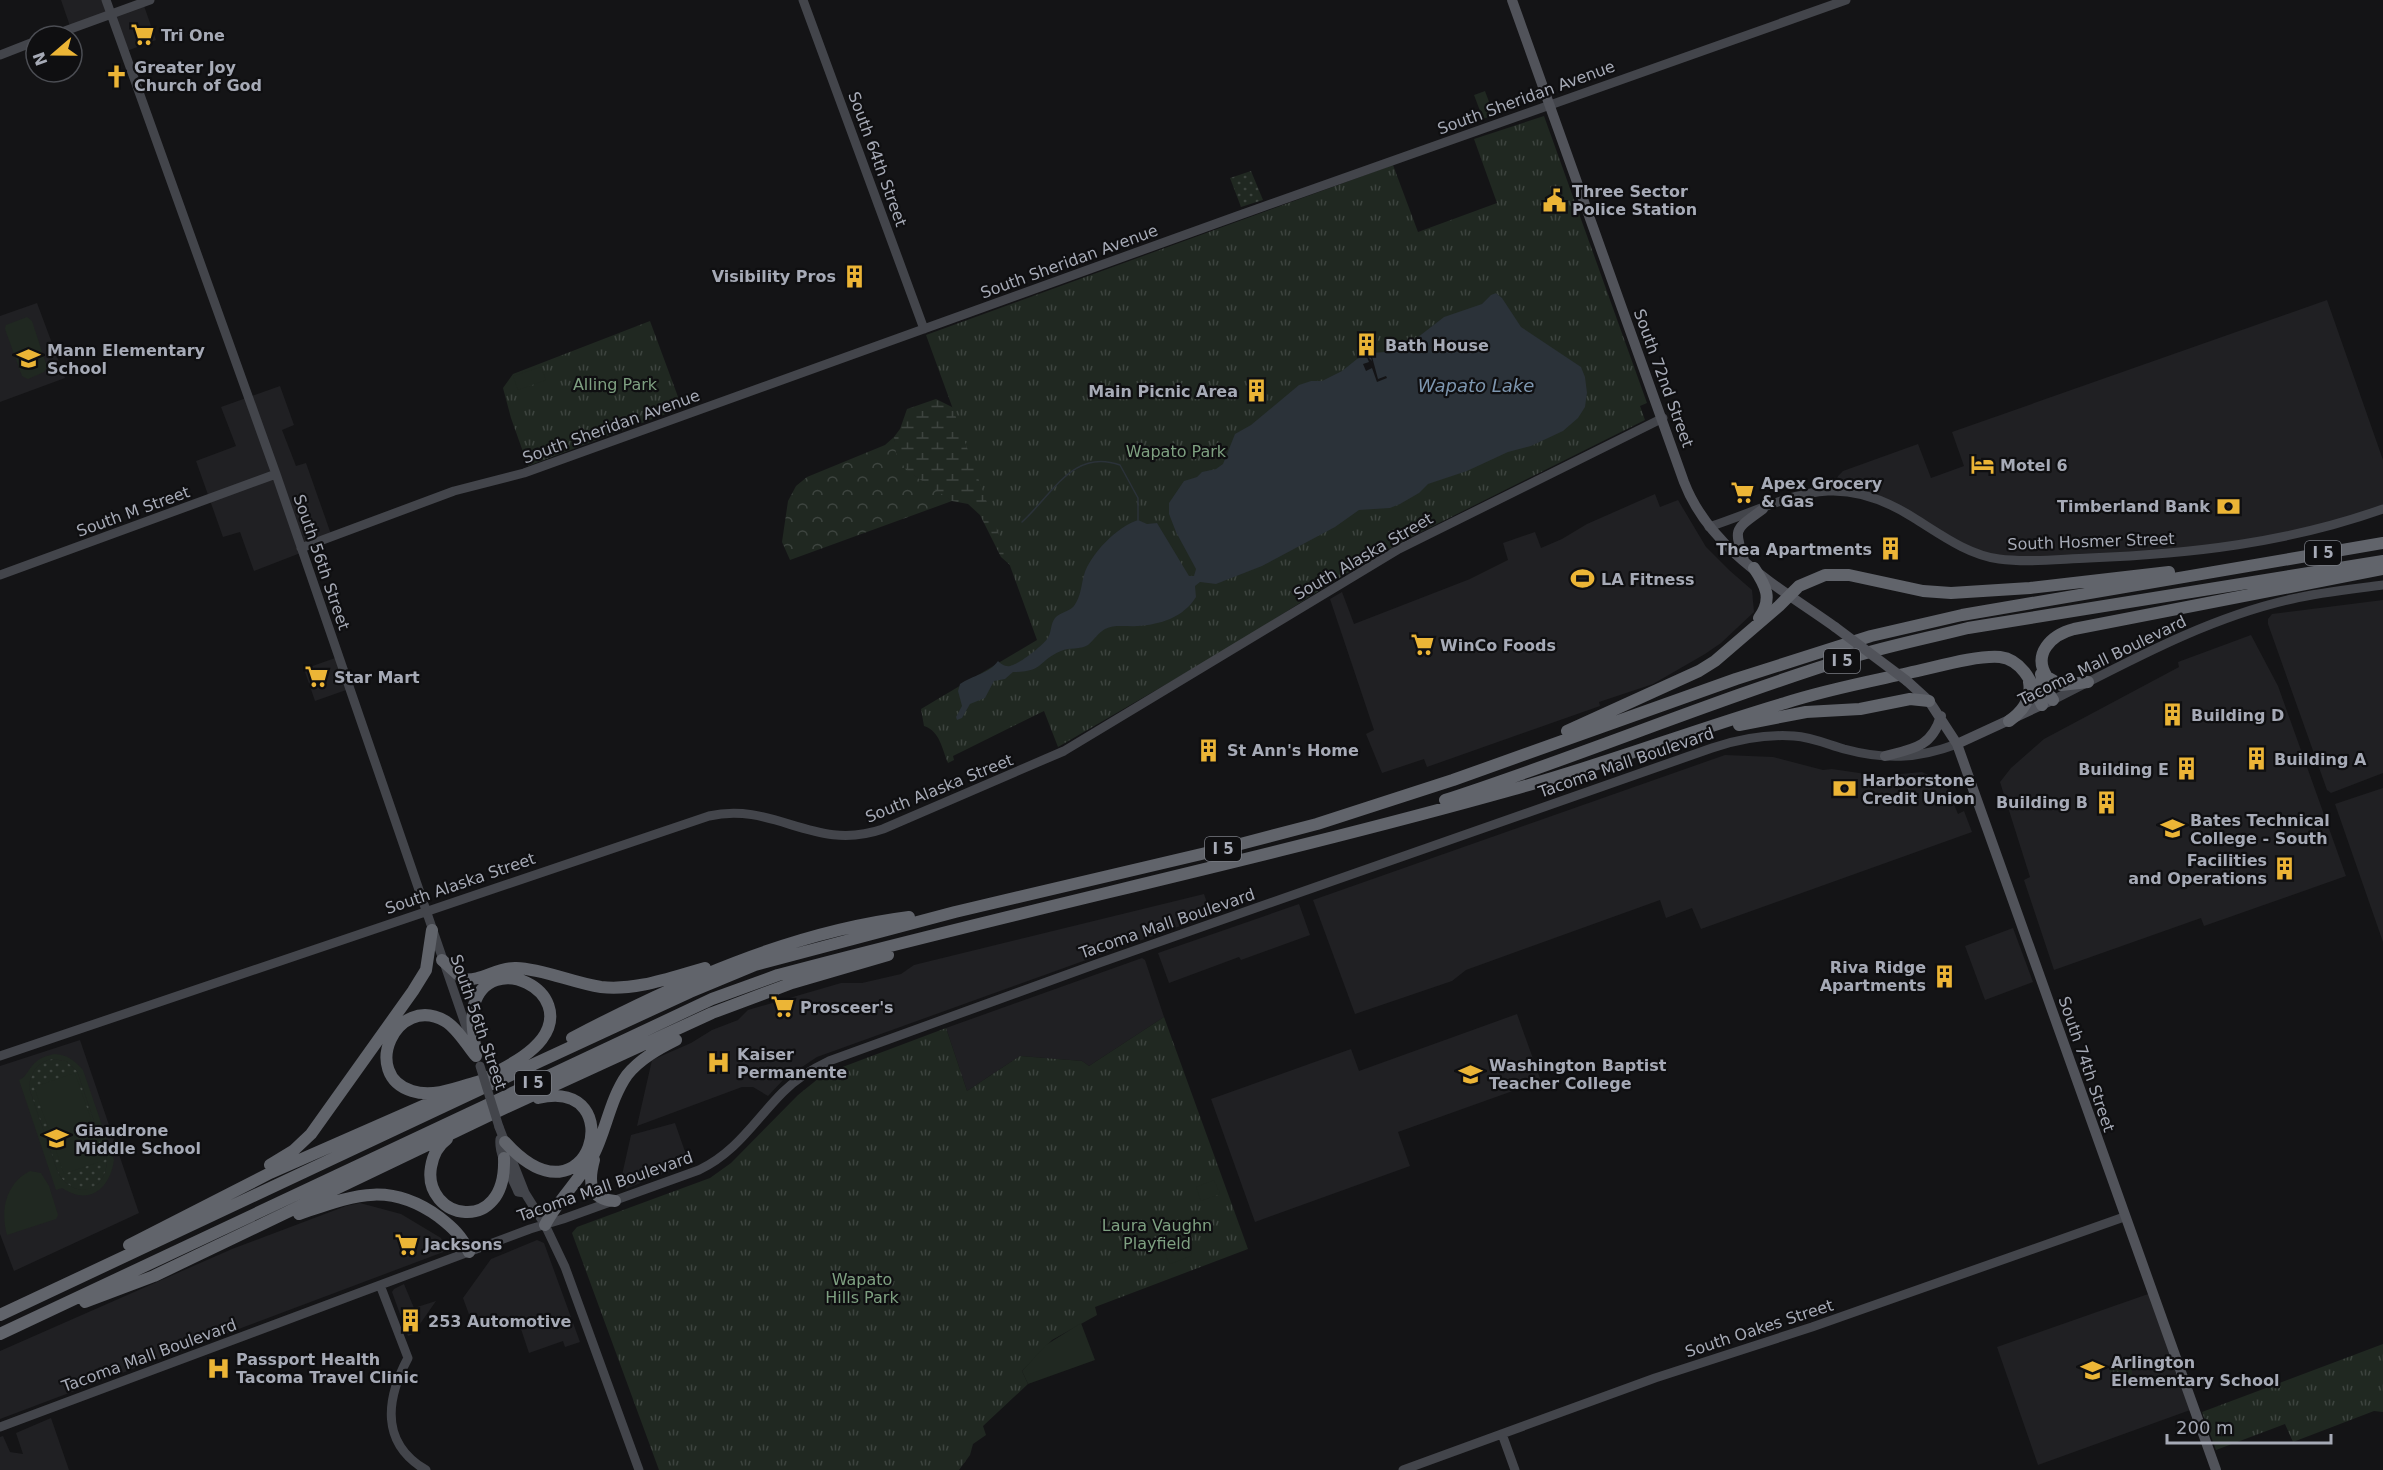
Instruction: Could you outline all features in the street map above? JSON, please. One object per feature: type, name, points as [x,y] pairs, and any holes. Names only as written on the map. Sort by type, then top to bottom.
[{"type":"highway","name":"I 5","points":[[0,1314],[726,976],[798,952],[955,912],[1252,842],[1369,808],[1736,679],[1871,636],[1962,615],[2383,543]]},
{"type":"highway","name":"I 5","points":[[0,1335],[712,999],[800,969],[1321,839],[1452,798],[1754,690],[1894,646],[1968,628],[2383,561]]},
{"type":"highway","points":[[1486,768],[1687,678],[1715,661],[1799,586],[1835,573],[1923,591],[1951,593],[2030,588],[2262,563]]},
{"type":"highway","points":[[1744,635],[1764,612],[1768,602],[1767,588],[1749,565]]},
{"type":"highway","points":[[2047,702],[2040,660],[2044,649],[2052,639],[2070,630],[2383,569]]},
{"type":"highway","points":[[1321,839],[1512,790],[1806,697],[1973,660],[2006,658],[2019,665],[2047,702]]},
{"type":"highway","points":[[2040,660],[2044,674],[2051,682],[2066,685],[2088,682]]},
{"type":"highway","points":[[2009,721],[2023,708],[2028,697],[2030,685],[2026,675]]},
{"type":"highway","points":[[1647,749],[1806,712],[1866,708],[1910,699],[1929,701]]},
{"type":"highway","points":[[0,1335],[154,1276],[492,1114],[721,1010],[807,979],[1090,898]]},
{"type":"highway","points":[[442,960],[462,979],[474,979],[502,969],[518,968],[580,983],[614,987],[642,984],[879,921],[955,912]]},
{"type":"highway","points":[[188,1214],[288,1155],[311,1134],[421,980],[429,961],[432,930]]},
{"type":"highway","points":[[56,1288],[107,1257],[188,1214],[309,1155],[485,1079],[564,1042],[642,1001],[752,956]]},
{"type":"highway","points":[[505,979],[522,980],[537,988],[544,998],[549,1013],[545,1035],[526,1054],[485,1079],[433,1093],[414,1092],[401,1085],[392,1074],[388,1067],[387,1051],[390,1038],[400,1025],[415,1018],[429,1016],[448,1023],[478,1061],[472,1017],[474,1004],[481,992],[494,982],[505,979]]},
{"type":"highway","points":[[615,1201],[601,1199],[594,1192],[593,1164],[604,1130],[627,1076],[644,1059],[693,1030],[739,1007],[807,979]]},
{"type":"highway","points":[[503,1140],[516,1155],[533,1167],[542,1171],[558,1171],[572,1167],[584,1158],[590,1146],[592,1132],[585,1111],[571,1099],[542,1097],[506,1108]]},
{"type":"highway","points":[[492,1114],[438,1146],[430,1171],[435,1194],[445,1204],[460,1211],[470,1212],[486,1207],[502,1189],[504,1158]]},
{"type":"highway","points":[[544,1225],[552,1210],[586,1168],[604,1130]]},
{"type":"highway","points":[[247,1232],[350,1197],[381,1194],[404,1199],[433,1213],[459,1234],[469,1252]]},
{"type":"main road","name":"South 72nd Street","points":[[1512,0],[1688,492],[1709,527],[1749,565],[1907,681]]},
{"type":"main road","points":[[1749,565],[1736,538],[1738,531],[1762,509]]},
{"type":"main road","name":"South 74th Street","points":[[1907,681],[1929,701],[1941,716],[1957,744],[2216,1470]]},
{"type":"main road","name":"Tacoma Mall Boulevard","points":[[1957,744],[2047,702]]},
{"type":"main road","points":[[1885,756],[1928,741],[1935,732],[1941,716]]},
{"type":"street","name":"South 56th Street","points":[[106,0],[276,474],[478,1061],[503,1140],[525,1193],[544,1225],[568,1276],[639,1470]]},
{"type":"street","points":[[84,24],[150,0]]},
{"type":"street","name":"South 64th Street","points":[[803,0],[924,329]]},
{"type":"street","name":"South Sheridan Avenue","points":[[301,548],[454,491],[524,473],[1846,0]]},
{"type":"street","points":[[0,54],[24,45]]},
{"type":"street","name":"South Alaska Street","points":[[0,1056],[716,814],[752,814],[832,836],[861,835],[883,829],[1075,745],[1399,549],[1663,418]]},
{"type":"street","name":"South M Street","points":[[0,575],[276,474]]},
{"type":"street","name":"South Hosmer Street","points":[[1709,527],[1815,491],[1863,493],[1884,500],[1967,549],[1992,558],[2016,560],[2162,555],[2247,545],[2311,532],[2383,509]]},
{"type":"street","name":"Tacoma Mall Boulevard","points":[[2047,702],[2162,644],[2240,614],[2292,599],[2383,585]]},
{"type":"street","name":"Tacoma Mall Boulevard","points":[[0,1427],[469,1252],[699,1170],[721,1158],[748,1134],[789,1087],[811,1070],[829,1061],[1387,861],[1712,748],[1742,740],[1764,736],[1796,736],[1885,756],[1925,755],[1957,744]]},
{"type":"street","name":"South 56th Street","points":[[503,1140],[499,1142],[518,1192],[525,1193]]},
{"type":"street","name":"South Oakes Street","points":[[1403,1470],[1655,1378],[1823,1323],[2124,1217]]},
{"type":"street","points":[[380,1285],[408,1358],[396,1381],[390,1408],[393,1428],[401,1446],[422,1467]]},
{"type":"street","points":[[1502,1434],[1515,1470]]},
{"type":"shaded area","points":[[61,0],[106,0],[111,14],[143,3],[156,40],[124,52],[111,15],[84,24],[69,24]]},
{"type":"shaded area","points":[[2327,300],[2383,460],[2383,509],[2345,523],[2198,551],[1992,558],[1903,511],[1832,490],[1838,476],[1843,471],[1918,444],[1931,478],[1964,466],[1952,432]]},
{"type":"shaded area","name":"Mann Elementary School","points":[[37,303],[65,378],[0,402],[0,316]]},
{"type":"shaded area","points":[[280,386],[294,425],[282,430],[296,466],[306,463],[332,537],[303,552],[254,571],[240,532],[223,537],[196,461],[236,446],[221,407]]},
{"type":"shaded area","points":[[1655,494],[1660,507],[1678,500],[1706,547],[1752,590],[1754,612],[1721,643],[1653,684],[1599,702],[1600,706],[1427,767],[1424,759],[1382,773],[1366,734],[1374,730],[1330,599],[1342,592],[1354,624],[1470,579],[1508,560],[1503,543],[1535,532],[1541,548],[1587,524]]},
{"type":"shaded area","points":[[2383,600],[2383,773],[2331,793],[2327,790],[2268,619],[2272,614]]},
{"type":"shaded area","name":"Bates Technical College - South","points":[[2251,635],[2278,686],[2346,876],[2204,926],[2201,918],[2054,970],[2024,880],[2030,877],[2000,782],[2011,768],[2044,739],[2179,667],[2178,662]]},
{"type":"shaded area","points":[[338,657],[349,689],[315,701],[304,669]]},
{"type":"shaded area","points":[[1725,755],[1773,757],[1823,770],[1832,769],[1879,776],[1922,772],[1945,783],[1958,814],[1964,811],[1972,832],[1701,929],[1692,908],[1666,918],[1660,900],[1466,970],[1452,981],[1355,1014],[1313,900]]},
{"type":"shaded area","points":[[2383,788],[2383,942],[2335,804]]},
{"type":"shaded area","points":[[1204,894],[1211,915],[817,1057],[784,1079],[768,1096],[753,1087],[742,1087],[637,1126],[652,1060],[691,1043],[712,1030],[738,1020],[748,1010],[841,983],[862,983],[901,974],[914,965]]},
{"type":"shaded area","points":[[1299,904],[1310,935],[1241,960],[1239,957],[1169,983],[1158,953]]},
{"type":"shaded area","points":[[2013,928],[2033,982],[1985,1000],[1965,946]]},
{"type":"shaded area","points":[[1142,958],[1145,960],[1164,1017],[1089,1066],[1082,1061],[1020,1056],[967,1091],[946,1028]]},
{"type":"shaded area","points":[[1517,1014],[1541,1081],[1398,1132],[1410,1166],[1255,1222],[1211,1099],[1351,1049],[1359,1071]]},
{"type":"shaded area","name":"Giaudrone Middle School","points":[[80,1040],[139,1213],[14,1271],[0,1234],[0,1066]]},
{"type":"shaded area","points":[[675,1123],[689,1163],[626,1189],[622,1175],[631,1135]]},
{"type":"shaded area","points":[[360,1203],[401,1214],[441,1238],[446,1251],[0,1419],[0,1351],[232,1249],[346,1206]]},
{"type":"shaded area","points":[[537,1240],[544,1243],[580,1342],[565,1347],[563,1341],[529,1353],[518,1320],[498,1325],[496,1319],[474,1328],[463,1298],[491,1259]]},
{"type":"shaded area","points":[[404,1284],[414,1308],[436,1301],[413,1334],[408,1336],[392,1292]]},
{"type":"shaded area","name":"Arlington Elementary School","points":[[2151,1293],[2193,1409],[2038,1465],[1997,1347]]},
{"type":"shaded area","points":[[51,1418],[69,1470],[0,1470],[0,1437],[3,1436],[10,1452],[23,1454],[16,1433]]},
{"type":"green space","points":[[1485,91],[1494,115],[1483,119],[1474,95]]},
{"type":"green space","name":"Wapato Park","points":[[1544,116],[1647,403],[1640,406],[1645,420],[1405,540],[1344,575],[1232,646],[1058,747],[1044,711],[953,756],[954,760],[948,763],[937,736],[924,726],[921,709],[1037,640],[926,335],[1393,165],[1418,232],[1497,203],[1474,139]]},
{"type":"green space","points":[[1251,171],[1263,200],[1241,207],[1230,178]]},
{"type":"green space","points":[[27,317],[32,321],[47,367],[44,372],[28,379],[22,376],[5,329],[6,325]]},
{"type":"green space","name":"Alling Park","points":[[650,321],[681,405],[679,409],[528,466],[503,388],[513,374]]},
{"type":"green space","points":[[541,367],[546,380],[518,390],[513,376]]},
{"type":"green space","points":[[936,399],[960,411],[1007,538],[1010,565],[1001,557],[980,515],[968,504],[952,501],[906,470],[896,453],[894,437],[900,429],[907,409]]},
{"type":"green space","points":[[894,437],[897,451],[908,469],[952,501],[790,560],[782,542],[788,501],[796,486],[807,477],[885,445]]},
{"type":"green space","name":"Wapato Hills Park","points":[[1164,1017],[1248,1249],[1095,1307],[1097,1315],[1052,1340],[1022,1371],[1028,1384],[983,1426],[986,1435],[973,1444],[970,1455],[959,1470],[659,1470],[572,1233],[577,1227],[710,1178],[731,1163],[798,1095],[824,1074],[946,1028],[967,1091],[1020,1056],[1082,1061],[1089,1066]]},
{"type":"green space","points":[[54,1054],[67,1057],[83,1070],[114,1160],[112,1170],[103,1186],[97,1192],[89,1195],[72,1193],[62,1188],[56,1190],[19,1080],[38,1060]],"holes":[[[52,1059],[66,1061],[77,1071],[107,1159],[102,1179],[89,1189],[81,1190],[73,1187],[65,1182],[58,1173],[29,1088],[33,1073],[42,1063]]]},
{"type":"green space","points":[[52,1059],[66,1061],[77,1071],[107,1159],[106,1171],[102,1179],[96,1186],[89,1189],[81,1190],[73,1187],[65,1182],[58,1173],[29,1088],[35,1069]]},
{"type":"green space","points":[[75,1073],[105,1160],[64,1174],[34,1087]]},
{"type":"green space","points":[[30,1171],[41,1173],[49,1186],[58,1215],[56,1219],[7,1235],[4,1216],[7,1198],[15,1183]]},
{"type":"green space","points":[[1214,1180],[1220,1194],[1201,1201],[1196,1187]]},
{"type":"green space","points":[[1185,1233],[1192,1254],[1170,1264],[1166,1254],[1168,1244],[1174,1237]]},
{"type":"green space","points":[[1081,1323],[1095,1360],[1028,1384],[1022,1371],[1046,1345]]},
{"type":"green space","points":[[2383,1344],[2383,1412],[2374,1411],[2293,1442],[2285,1424],[2216,1450],[2202,1412]]},
{"type":"green space","points":[[2121,1361],[2129,1364],[2132,1372],[2129,1380],[2121,1383],[2113,1380],[2110,1372],[2113,1364]]},
{"type":"water","name":"Wapato Lake","points":[[1496,293],[1502,298],[1521,327],[1581,367],[1587,393],[1585,407],[1578,418],[1563,431],[1531,446],[1508,452],[1467,471],[1428,484],[1419,493],[1390,508],[1359,510],[1335,527],[1262,566],[1216,584],[1200,582],[1195,586],[1196,597],[1191,604],[1171,619],[1154,624],[1109,627],[1085,647],[1061,651],[1036,668],[1013,672],[1005,679],[994,681],[985,698],[970,704],[962,718],[957,720],[956,717],[962,706],[958,691],[960,684],[990,669],[998,661],[1006,666],[1014,665],[1044,642],[1049,637],[1055,618],[1072,608],[1076,602],[1092,558],[1106,542],[1130,523],[1138,520],[1147,524],[1157,523],[1189,576],[1194,576],[1196,569],[1176,532],[1169,514],[1169,503],[1184,481],[1223,464],[1235,434],[1251,425],[1299,385],[1311,381],[1322,381],[1371,353],[1400,351],[1444,317],[1482,304]]},
{"type":"pier","points":[[1371,353],[1378,379],[1386,376],[1387,378],[1377,382],[1372,368],[1366,371],[1363,364],[1369,362],[1366,355],[1372,361]]},
{"type":"waterway","points":[[1022,522],[1054,487],[1077,468],[1089,463],[1104,461],[1120,465],[1138,498],[1138,520]]},
{"type":"place","name":"Tri One","points":[[143,35]]},
{"type":"place","name":"Greater Joy Church of God","points":[[116,76]]},
{"type":"place","name":"Three Sector Police Station","points":[[1554,200]]},
{"type":"place","name":"Visibility Pros","points":[[854,276]]},
{"type":"place","name":"Bath House","points":[[1367,345]]},
{"type":"place","name":"Mann Elementary School","points":[[29,359]]},
{"type":"place","name":"Main Picnic Area","points":[[1256,391]]},
{"type":"place","name":"Motel 6","points":[[1982,465]]},
{"type":"place","name":"Apex Grocery & Gas","points":[[1743,492]]},
{"type":"place","name":"Timberland Bank","points":[[2228,506]]},
{"type":"place","name":"Thea Apartments","points":[[1890,549]]},
{"type":"place","name":"LA Fitness","points":[[1583,579]]},
{"type":"place","name":"WinCo Foods","points":[[1422,645]]},
{"type":"place","name":"Star Mart","points":[[316,677]]},
{"type":"place","name":"Building D","points":[[2173,715]]},
{"type":"place","name":"St Ann's Home","points":[[1209,750]]},
{"type":"place","name":"Building A","points":[[2256,759]]},
{"type":"place","name":"Building E","points":[[2187,769]]},
{"type":"place","name":"Harborstone Credit Union","points":[[1844,789]]},
{"type":"place","name":"Building B","points":[[2106,802]]},
{"type":"place","name":"Bates Technical College - South","points":[[2172,829]]},
{"type":"place","name":"Facilities and Operations","points":[[2285,869]]},
{"type":"place","name":"Riva Ridge Apartments","points":[[1944,976]]},
{"type":"place","name":"Prosceer's","points":[[782,1007]]},
{"type":"place","name":"Kaiser Permanente","points":[[719,1063]]},
{"type":"place","name":"Washington Baptist Teacher College","points":[[1471,1074]]},
{"type":"place","name":"Giaudrone Middle School","points":[[57,1139]]},
{"type":"place","name":"Jacksons","points":[[406,1244]]},
{"type":"place","name":"253 Automotive","points":[[410,1321]]},
{"type":"place","name":"Passport Health Tacoma Travel Clinic","points":[[218,1368]]},
{"type":"place","name":"Arlington Elementary School","points":[[2093,1371]]},
{"type":"park label","name":"Laura Vaughn Playfield","points":[[1157,1234]]}]
